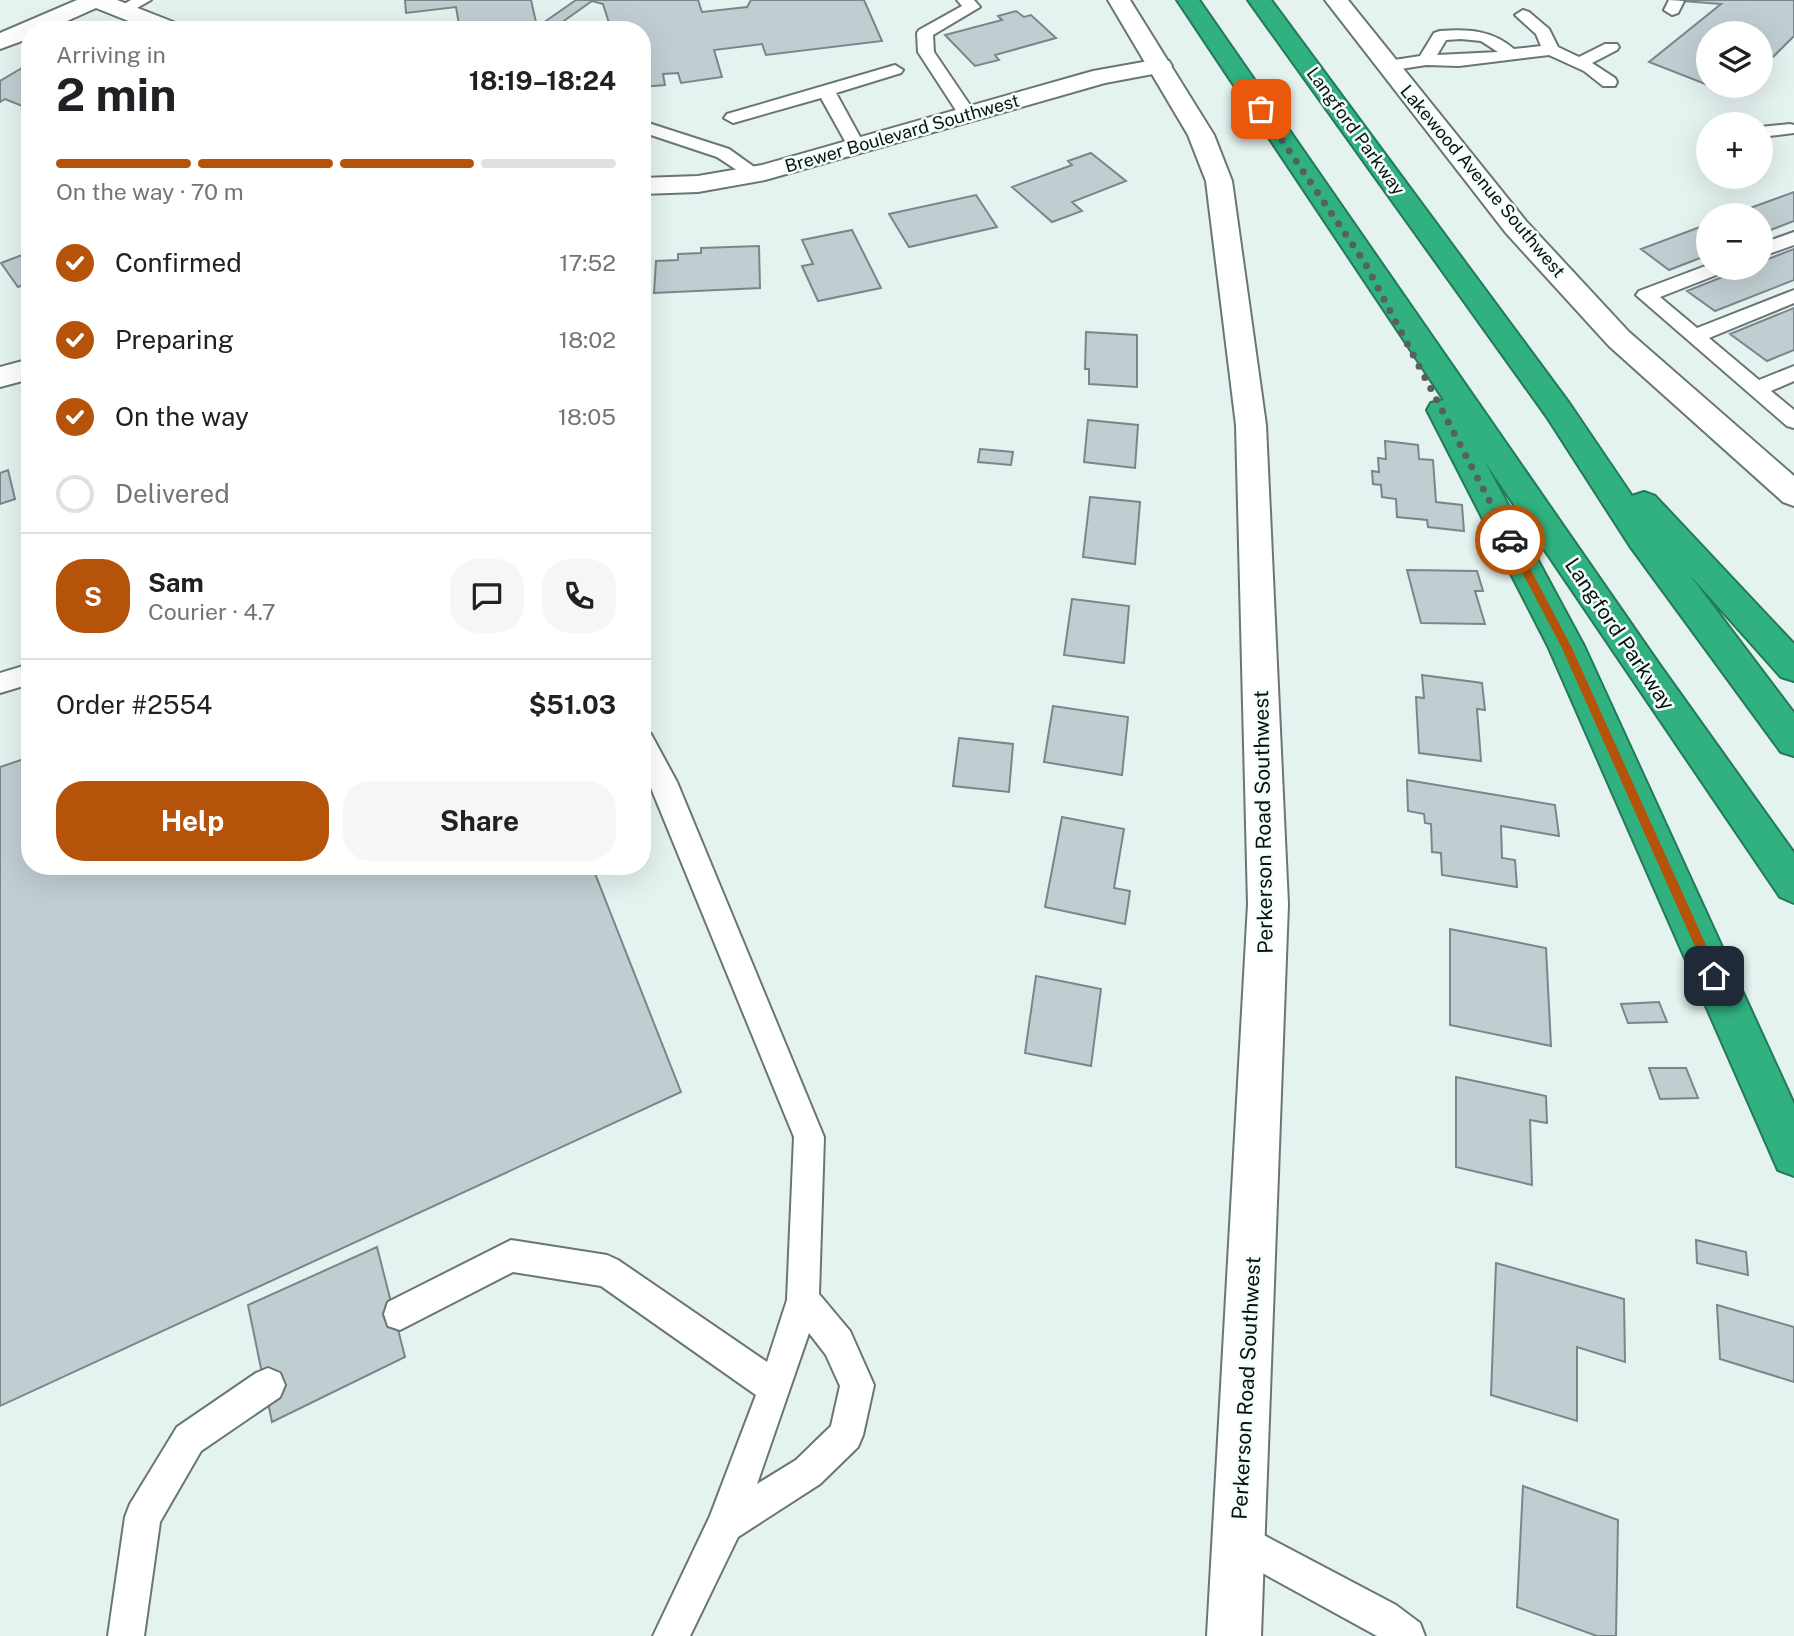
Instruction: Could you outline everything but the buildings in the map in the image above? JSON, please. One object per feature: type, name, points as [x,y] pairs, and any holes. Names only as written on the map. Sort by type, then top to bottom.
[{"type":"highway","name":"Langford Parkway","points":[[1188,0],[1365,263],[1794,885]]},
{"type":"highway","name":"Langford Parkway","points":[[1259,0],[1558,410],[1642,537],[1794,741]]},
{"type":"highway","points":[[1365,263],[1566,646],[1794,1154]]},
{"type":"highway","points":[[1558,410],[1794,667]]},
{"type":"street","points":[[48,21],[96,0],[150,21]]},
{"type":"street","points":[[1119,0],[1160,66]]},
{"type":"street","name":"Lakewood Avenue Southwest","points":[[1336,0],[1516,227],[1619,339],[1788,483]]},
{"type":"street","points":[[0,42],[21,33]]},
{"type":"street","name":"Brewer Boulevard Southwest","points":[[651,186],[698,184],[755,174],[1102,76],[1160,66]]},
{"type":"street","name":"Perkerson Road Southwest","points":[[1160,66],[1201,135],[1219,181],[1251,425],[1268,904],[1234,1636]]},
{"type":"street","points":[[0,377],[21,371]]},
{"type":"lane","points":[[121,10],[143,0]]},
{"type":"lane","points":[[965,0],[972,7],[925,33],[926,52],[967,114]]},
{"type":"lane","points":[[1523,15],[1548,43],[1609,82]]},
{"type":"lane","points":[[1388,66],[1426,60],[1446,51],[1505,49],[1548,43]]},
{"type":"lane","points":[[1579,63],[1611,47]]},
{"type":"lane","points":[[1426,60],[1465,72],[1503,67],[1505,49]]},
{"type":"lane","points":[[733,118],[895,71]]},
{"type":"lane","points":[[826,91],[856,146]]},
{"type":"lane","points":[[651,129],[723,153],[755,174]]},
{"type":"lane","points":[[1773,131],[1790,130]]},
{"type":"lane","points":[[1773,246],[1794,238]]},
{"type":"lane","points":[[1696,276],[1646,295],[1794,421]]},
{"type":"lane","points":[[1694,337],[1794,296]]},
{"type":"lane","points":[[1756,389],[1794,373]]},
{"type":"lane","points":[[0,683],[21,677]]},
{"type":"lane","points":[[651,758],[664,782],[809,1137],[803,1300],[775,1388],[725,1524],[671,1636]]},
{"type":"lane","points":[[400,1314],[511,1256],[607,1271],[775,1388]]},
{"type":"lane","points":[[725,1524],[808,1472],[846,1435],[857,1385],[838,1343],[803,1300]]},
{"type":"lane","points":[[126,1636],[143,1517],[189,1439],[268,1385]]},
{"type":"lane","points":[[1239,1540],[1383,1618],[1407,1636]]},
{"type":"way so far","points":[[1261,109],[1365,263],[1510,540]]},
{"type":"route","points":[[1510,540],[1566,646],[1714,976]]}]
